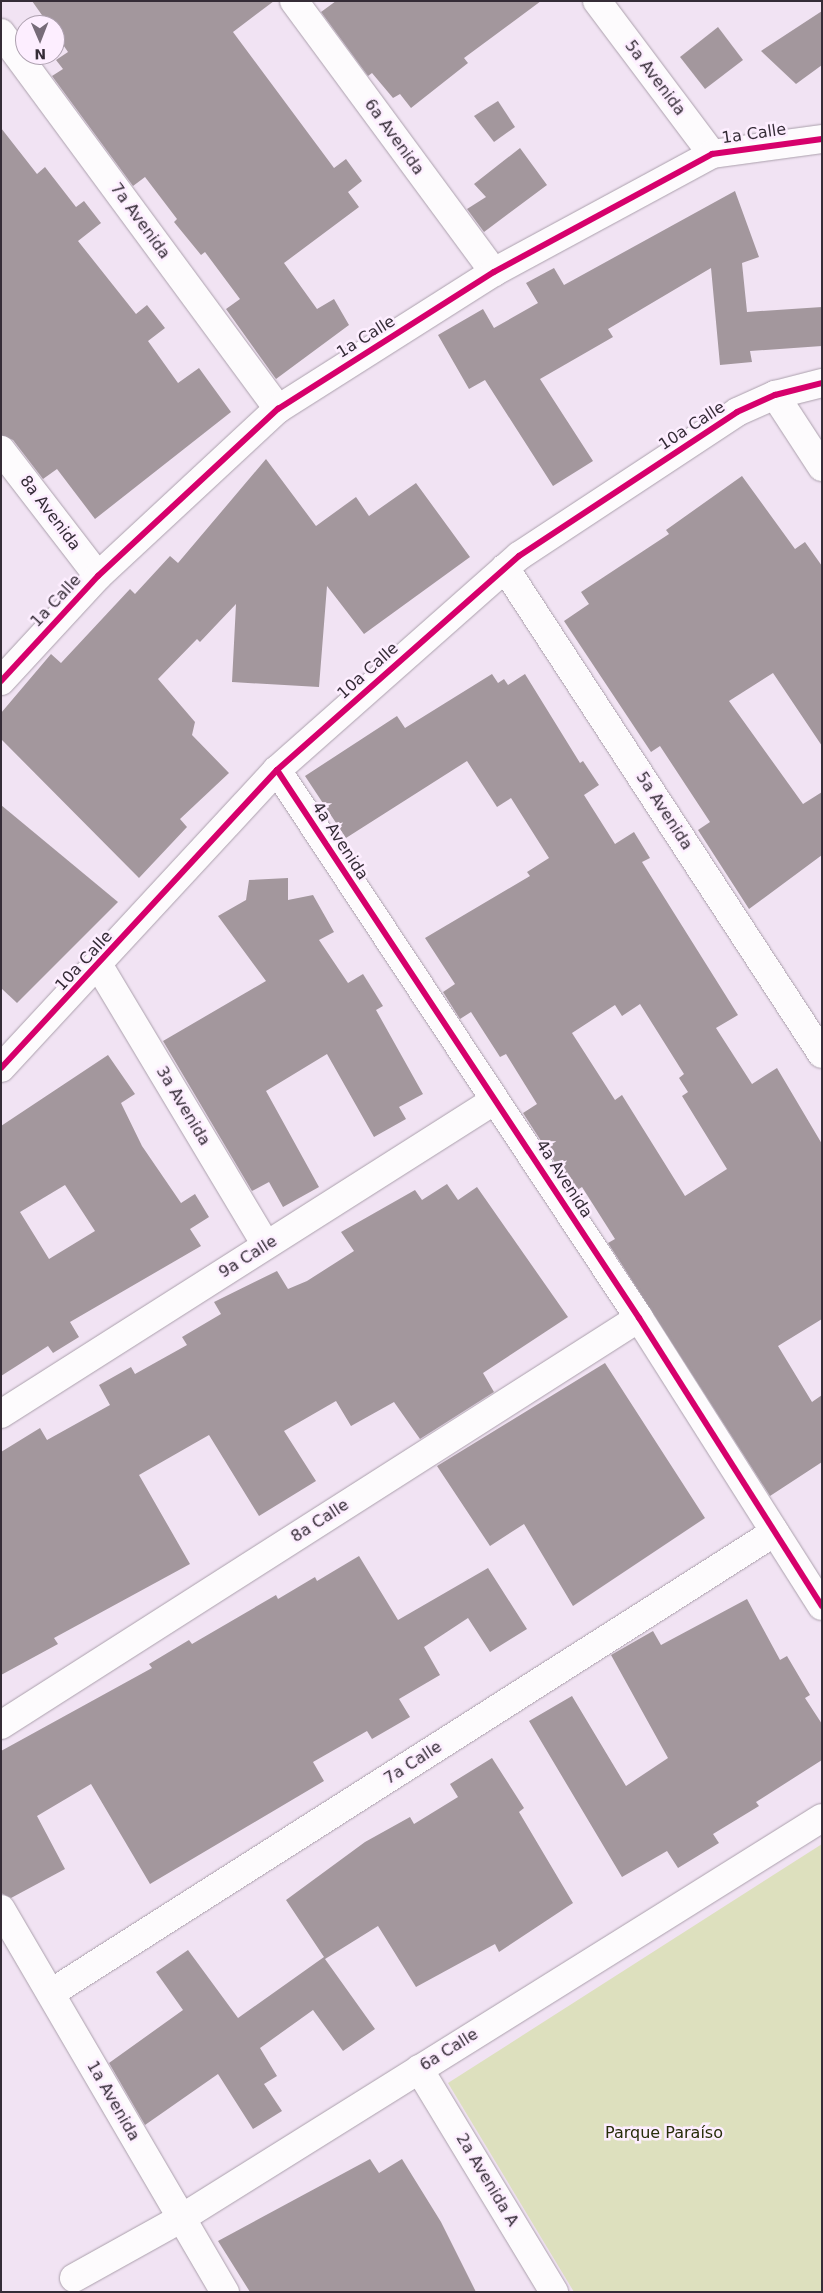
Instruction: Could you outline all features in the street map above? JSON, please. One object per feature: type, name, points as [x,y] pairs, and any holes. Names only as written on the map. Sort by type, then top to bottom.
[{"type":"street","name":"6a Avenida","points":[[294,1],[494,272]]},
{"type":"street","name":"5a Avenida","points":[[597,1],[712,154]]},
{"type":"street","name":"7a Avenida","points":[[1,33],[278,409]]},
{"type":"street","name":"1a Calle","points":[[1,681],[98,576],[278,409],[494,272],[712,154],[822,139]]},
{"type":"street","name":"10a Calle","points":[[1,1068],[99,966],[277,770],[506,568],[737,412],[775,395],[822,383]]},
{"type":"street","points":[[775,395],[822,467]]},
{"type":"street","name":"8a Avenida","points":[[1,450],[98,576]]},
{"type":"street","name":"5a Avenida","points":[[506,568],[822,1054]]},
{"type":"street","name":"4a Avenida","points":[[277,770],[639,1318],[822,1606]]},
{"type":"street","name":"3a Avenida","points":[[99,966],[266,1245]]},
{"type":"street","name":"9a Calle","points":[[1,1414],[495,1100]]},
{"type":"street","name":"8a Calle","points":[[1,1725],[639,1318]]},
{"type":"street","name":"7a Calle","points":[[51,1993],[775,1532]]},
{"type":"street","name":"6a Calle","points":[[74,2278],[180,2218],[822,1818]]},
{"type":"street","name":"1a Avenida","points":[[1,1909],[225,2292]]},
{"type":"street","name":"2a Avenida A","points":[[420,2069],[554,2292]]},
{"type":"green space","name":"Parque Paraíso","points":[[822,1844],[822,2292],[574,2292],[448,2083]]},
{"type":"building","points":[[32,1],[274,1],[233,32],[334,168],[346,159],[362,181],[348,192],[359,207],[284,263],[317,309],[334,299],[349,325],[276,379],[226,309],[240,299],[205,252],[201,255],[174,222],[177,219],[145,177],[133,186],[52,76],[63,69],[60,65],[65,65],[65,54],[68,52],[65,48],[65,15],[42,15]]},
{"type":"building","points":[[336,1],[541,1],[464,58],[468,63],[411,108],[400,94],[393,98],[372,73],[368,76],[321,12]]},
{"type":"building","points":[[822,11],[822,65],[796,84],[761,51]]},
{"type":"building","points":[[718,27],[743,60],[705,89],[680,57]]},
{"type":"building","points":[[498,101],[515,127],[494,142],[474,116]]},
{"type":"building","points":[[1,128],[37,174],[45,167],[76,207],[84,201],[101,223],[78,241],[136,314],[147,305],[165,328],[148,341],[178,383],[199,368],[231,412],[95,519],[57,469],[43,479],[13,440],[1,435]]},
{"type":"building","points":[[520,148],[547,185],[484,232],[467,209],[486,197],[474,184]]},
{"type":"building","points":[[735,191],[759,257],[742,263],[747,312],[822,307],[822,346],[750,351],[752,362],[720,365],[711,268],[608,329],[613,337],[540,379],[593,461],[553,486],[485,380],[469,389],[438,335],[483,309],[494,328],[538,303],[526,283],[554,268],[564,285]]},
{"type":"building","points":[[266,459],[316,526],[356,497],[369,516],[416,483],[470,557],[364,634],[327,586],[319,687],[232,682],[236,604],[200,642],[197,639],[158,679],[195,722],[192,735],[229,773],[180,819],[187,827],[139,878],[1,739],[1,713],[51,654],[61,663],[130,589],[135,594],[170,556],[178,563]]},
{"type":"building","points":[[742,476],[795,549],[805,542],[822,566],[822,746],[773,673],[729,701],[803,804],[822,792],[822,855],[749,909],[698,830],[710,822],[660,746],[651,752],[564,621],[589,604],[581,592],[669,534],[666,530]]},
{"type":"building","points":[[492,674],[498,683],[504,679],[508,685],[525,674],[580,763],[583,761],[599,785],[584,795],[615,844],[634,832],[650,858],[642,862],[738,1015],[716,1028],[752,1084],[777,1068],[822,1144],[822,1319],[778,1346],[812,1402],[822,1395],[822,1462],[770,1496],[608,1243],[615,1239],[582,1187],[574,1192],[523,1113],[537,1104],[506,1054],[500,1057],[471,1012],[460,1019],[443,992],[455,984],[425,938],[530,876],[527,872],[549,858],[511,798],[497,807],[467,761],[346,838],[305,776],[397,716],[405,728]],"holes":[[[640,1004],[684,1074],[679,1078],[688,1092],[682,1096],[727,1169],[685,1196],[622,1095],[615,1100],[572,1033],[615,1005],[622,1016]]]},
{"type":"building","points":[[1,805],[118,902],[17,1003],[1,988]]},
{"type":"building","points":[[288,878],[288,900],[313,895],[334,932],[319,940],[348,983],[363,974],[383,1006],[376,1010],[423,1094],[399,1107],[406,1119],[374,1137],[327,1054],[266,1091],[319,1187],[283,1207],[269,1182],[252,1191],[163,1041],[266,981],[218,916],[246,900],[249,880]]},
{"type":"building","points":[[108,1055],[135,1094],[121,1103],[142,1146],[181,1203],[195,1194],[209,1217],[190,1229],[201,1246],[70,1322],[79,1337],[53,1353],[48,1346],[1,1376],[1,1126]],"holes":[[[65,1185],[95,1231],[49,1259],[20,1212]]]},
{"type":"building","points":[[447,1184],[458,1200],[477,1187],[568,1317],[483,1373],[494,1392],[420,1439],[394,1402],[351,1426],[336,1401],[284,1431],[316,1481],[259,1516],[209,1435],[139,1475],[190,1564],[54,1638],[58,1644],[1,1675],[1,1452],[40,1428],[47,1440],[110,1405],[99,1385],[131,1367],[135,1374],[187,1345],[182,1337],[221,1314],[214,1302],[277,1271],[288,1289],[307,1281],[354,1251],[341,1232],[415,1190],[422,1200]]},
{"type":"building","points":[[605,1363],[705,1518],[573,1606],[524,1524],[490,1546],[437,1466]]},
{"type":"building","points":[[359,1556],[398,1620],[488,1568],[527,1629],[490,1652],[468,1618],[424,1647],[440,1675],[399,1699],[410,1717],[372,1739],[367,1731],[313,1762],[324,1781],[150,1884],[91,1784],[37,1816],[65,1869],[11,1898],[1,1893],[1,1751],[152,1668],[149,1664],[189,1640],[192,1644],[276,1595],[278,1599],[315,1577],[317,1581]]},
{"type":"building","points":[[747,1599],[780,1660],[787,1656],[810,1695],[805,1698],[822,1724],[822,1760],[756,1802],[759,1806],[713,1834],[719,1843],[678,1868],[667,1851],[622,1877],[529,1721],[572,1696],[626,1786],[668,1758],[611,1655],[653,1631],[661,1645]]},
{"type":"building","points":[[492,1758],[524,1808],[519,1812],[573,1903],[499,1952],[495,1944],[416,1987],[378,1926],[325,1959],[375,2029],[343,2051],[313,2010],[260,2048],[277,2076],[264,2084],[282,2111],[253,2129],[218,2074],[145,2125],[109,2063],[183,2010],[156,1972],[188,1950],[238,2018],[324,1957],[286,1900],[365,1842],[410,1817],[414,1824],[458,1797],[450,1784]]},
{"type":"building","points":[[370,2159],[379,2173],[402,2159],[441,2222],[476,2292],[250,2292],[218,2241]]},
{"type":"cycle path","points":[[1,681],[98,576],[278,409],[494,272],[712,154],[822,139]]},
{"type":"cycle path","points":[[1,1068],[277,770],[519,556],[737,412],[775,395],[822,383]]},
{"type":"cycle path","points":[[277,770],[639,1318],[822,1606]]}]
